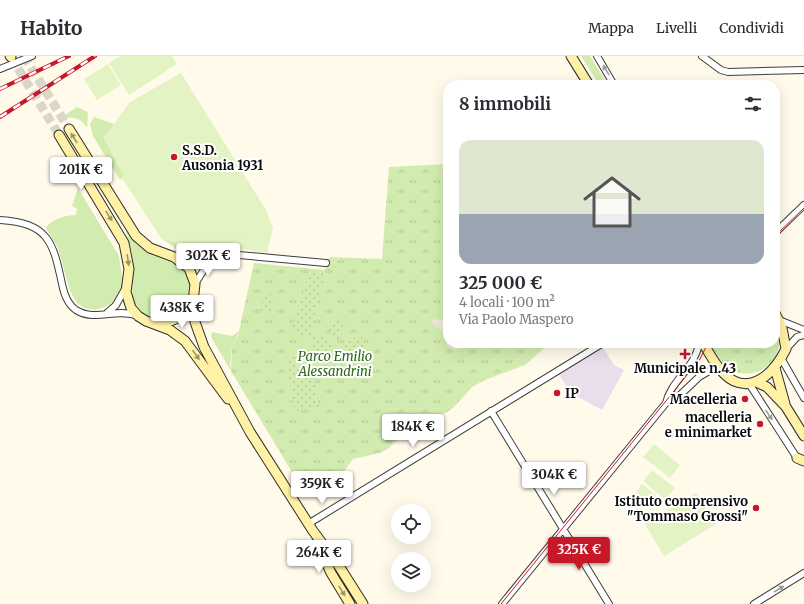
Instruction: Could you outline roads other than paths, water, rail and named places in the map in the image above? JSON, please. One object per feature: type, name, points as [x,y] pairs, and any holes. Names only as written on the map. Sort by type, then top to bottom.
[{"type":"street","points":[[0,69],[32,56]]},
{"type":"street","points":[[571,56],[586,80]]},
{"type":"street","points":[[597,56],[611,80]]},
{"type":"street","points":[[702,56],[721,70],[728,72],[804,70]]},
{"type":"street","points":[[69,129],[136,236],[156,251],[182,261],[199,265],[222,257],[238,255],[326,263]]},
{"type":"street","points":[[59,135],[124,242],[128,262],[126,292],[128,300],[138,316]]},
{"type":"street","points":[[780,228],[804,205]]},
{"type":"street","points":[[0,220],[16,221],[31,226],[49,241],[56,256],[65,296],[72,306],[88,315],[120,312],[138,316],[170,330],[185,341],[240,414]]},
{"type":"street","points":[[182,261],[189,268],[195,284]]},
{"type":"street","points":[[209,262],[203,269],[195,284],[193,302],[195,322],[200,339],[240,414],[310,527],[340,566],[363,604]]},
{"type":"street","points":[[107,314],[116,306],[127,284]]},
{"type":"street","points":[[155,323],[173,321],[181,317],[193,302]]},
{"type":"street","points":[[780,318],[804,330]]},
{"type":"street","points":[[780,327],[786,348]]},
{"type":"street","points":[[752,382],[775,368],[786,348],[797,337],[804,335]]},
{"type":"street","points":[[310,527],[491,411],[594,348]]},
{"type":"street","points":[[666,403],[668,392],[691,363],[697,348]]},
{"type":"street","points":[[706,348],[718,366],[734,381],[752,382],[767,387],[786,407],[804,436]]},
{"type":"street","points":[[781,358],[804,398]]},
{"type":"street","points":[[502,604],[564,530],[666,403],[679,396],[699,377],[718,366]]},
{"type":"street","points":[[775,368],[786,407]]},
{"type":"street","points":[[752,382],[801,459]]},
{"type":"street","points":[[491,411],[610,604]]},
{"type":"street","points":[[310,527],[331,573],[350,604]]},
{"type":"street","points":[[754,604],[804,573]]},
{"type":"tunnel","points":[[24,56],[69,129]]},
{"type":"tunnel","points":[[11,57],[59,135]]},
{"type":"tram line","points":[[780,231],[804,208]]},
{"type":"tram line","points":[[501,604],[700,359],[706,348]]},
{"type":"railway","points":[[0,89],[69,56]]},
{"type":"railway","points":[[0,117],[95,56]]},
{"type":"place","name":"S.S.D. Ausonia 1931","points":[[174,157]]},
{"type":"place","name":"Municipale n.43","points":[[685,354]]},
{"type":"place","name":"IP","points":[[557,393]]},
{"type":"place","name":"Macelleria","points":[[745,399]]},
{"type":"place","name":"macelleria e minimarket","points":[[760,424]]},
{"type":"place","name":"Istituto comprensivo \"Tommaso Grossi\"","points":[[756,508]]},
{"type":"park label","name":"Parco Emilio Alessandrini","points":[[335,364]]}]
